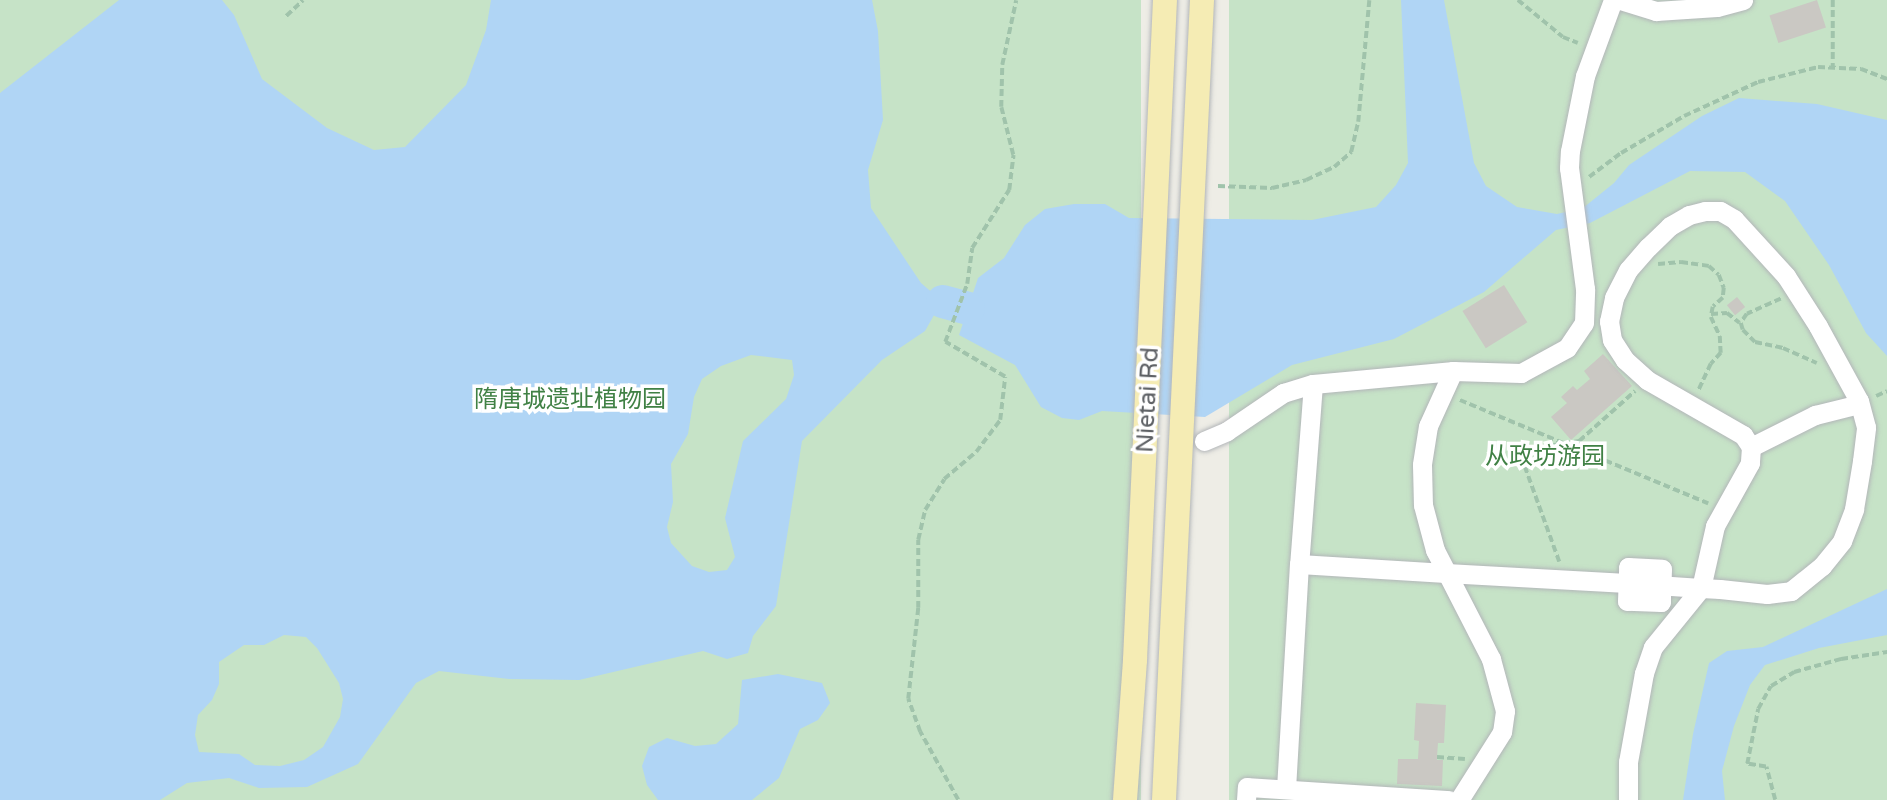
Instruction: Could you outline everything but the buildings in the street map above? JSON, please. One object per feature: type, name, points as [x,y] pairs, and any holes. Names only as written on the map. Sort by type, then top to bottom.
[{"type":"main road","name":"Nietai Rd","points":[[1125,800],[1166,0]]},
{"type":"main road","name":"Nietai Rd","points":[[1164,800],[1202,0]]},
{"type":"lane","points":[[1204,442],[1227,431],[1283,393],[1313,383],[1453,371],[1521,373],[1567,348],[1584,323],[1585,289],[1570,151],[1593,49],[1613,0]]},
{"type":"lane","points":[[1620,0],[1656,10],[1717,7],[1743,0]]},
{"type":"lane","points":[[1299,564],[1627,583],[1700,588],[1767,594],[1791,591],[1822,566],[1842,541],[1854,509],[1866,426],[1842,368],[1796,292],[1755,240],[1734,219],[1720,211],[1689,215],[1670,226],[1628,270],[1614,298],[1609,321],[1611,337],[1625,360],[1647,380],[1743,435],[1751,447],[1750,463],[1723,509],[1708,550],[1700,588],[1653,648],[1644,673],[1628,762],[1628,800]]},
{"type":"lane","points":[[1577,333],[1611,337]]},
{"type":"lane","points":[[1453,371],[1428,426],[1422,465],[1423,506],[1435,550],[1487,650],[1501,690],[1505,711],[1502,732],[1460,800]]},
{"type":"lane","points":[[1286,789],[1313,383]]},
{"type":"lane","points":[[1751,447],[1815,415],[1859,404]]},
{"type":"lane","points":[[1246,800],[1247,787],[1449,800]]},
{"type":"path","points":[[286,16],[303,0]]},
{"type":"path","points":[[958,800],[920,732],[908,699],[918,608],[918,540],[925,510],[944,479],[976,452],[1000,420],[1005,377],[945,342],[967,284],[972,248],[1009,190],[1013,155],[1001,107],[1002,65],[1016,0]]},
{"type":"path","points":[[1219,186],[1272,188],[1295,183],[1334,167],[1351,152],[1358,122],[1369,0]]},
{"type":"path","points":[[1518,0],[1563,37],[1593,49]]},
{"type":"path","points":[[1833,0],[1833,68]]},
{"type":"path","points":[[1574,192],[1621,153],[1684,116],[1758,82],[1818,67],[1861,69],[1887,79]]},
{"type":"path","points":[[1628,270],[1681,262],[1709,266],[1719,275],[1724,288],[1723,298],[1713,306],[1711,314],[1720,336],[1721,353],[1712,364],[1690,407]]},
{"type":"path","points":[[1741,323],[1747,314],[1796,292]]},
{"type":"path","points":[[1711,314],[1727,313],[1741,323],[1746,335],[1755,342],[1783,348],[1821,365],[1842,368]]},
{"type":"path","points":[[1565,580],[1522,460],[1522,450],[1579,441],[1647,380]]},
{"type":"path","points":[[1441,393],[1723,509]]},
{"type":"path","points":[[1776,800],[1766,767],[1747,764],[1758,709],[1771,687],[1794,672],[1841,659],[1887,652]]},
{"type":"path","points":[[1437,757],[1484,760]]},
{"type":"green space","name":"隋唐城遗址植物园","points":[[0,0],[1141,0],[1141,800],[0,800]]},
{"type":"green space","name":"从政坊游园","points":[[1229,0],[1887,0],[1887,800],[1229,800]]},
{"type":"water","name":"隋唐城遗址植物园","points":[[119,0],[222,0],[234,15],[262,79],[327,128],[374,150],[405,147],[466,85],[486,30],[491,0],[872,0],[878,31],[883,120],[868,170],[871,208],[921,283],[942,301],[925,331],[882,360],[802,441],[776,606],[753,636],[748,653],[727,659],[703,651],[579,680],[509,679],[439,671],[416,683],[358,764],[307,787],[259,788],[229,778],[187,783],[160,800],[0,800],[0,93]],"holes":[[[751,355],[792,360],[794,375],[786,399],[743,441],[725,518],[735,557],[727,570],[709,572],[692,566],[671,543],[667,527],[673,502],[671,464],[688,434],[694,397],[702,379],[721,366]],[[284,635],[306,637],[317,648],[339,683],[343,699],[340,717],[323,747],[304,760],[280,766],[255,765],[239,754],[199,752],[195,735],[198,715],[212,700],[219,684],[219,662],[244,645],[264,645]]]},
{"type":"water","points":[[1401,0],[1444,0],[1474,163],[1486,186],[1517,207],[1557,214],[1583,208],[1614,183],[1629,165],[1702,116],[1739,98],[1817,104],[1887,120],[1887,356],[1866,333],[1829,265],[1785,201],[1745,172],[1690,171],[1590,223],[1556,230],[1484,292],[1394,339],[1292,365],[1205,417],[1102,411],[1079,420],[1062,418],[1041,407],[1015,365],[959,335],[978,278],[1004,258],[1025,225],[1045,209],[1074,204],[1105,204],[1129,218],[1312,220],[1376,207],[1396,185],[1408,163]]},
{"type":"water","points":[[1887,589],[1887,635],[1819,648],[1765,665],[1750,685],[1734,726],[1722,771],[1725,800],[1683,800],[1693,734],[1709,663],[1727,651],[1763,647]]},
{"type":"water","points":[[778,674],[822,683],[830,703],[818,720],[800,729],[779,778],[752,800],[658,800],[647,785],[642,766],[649,747],[667,738],[695,746],[716,744],[738,724],[742,680]]},
{"type":"waterway","points":[[942,301],[968,308]]}]
